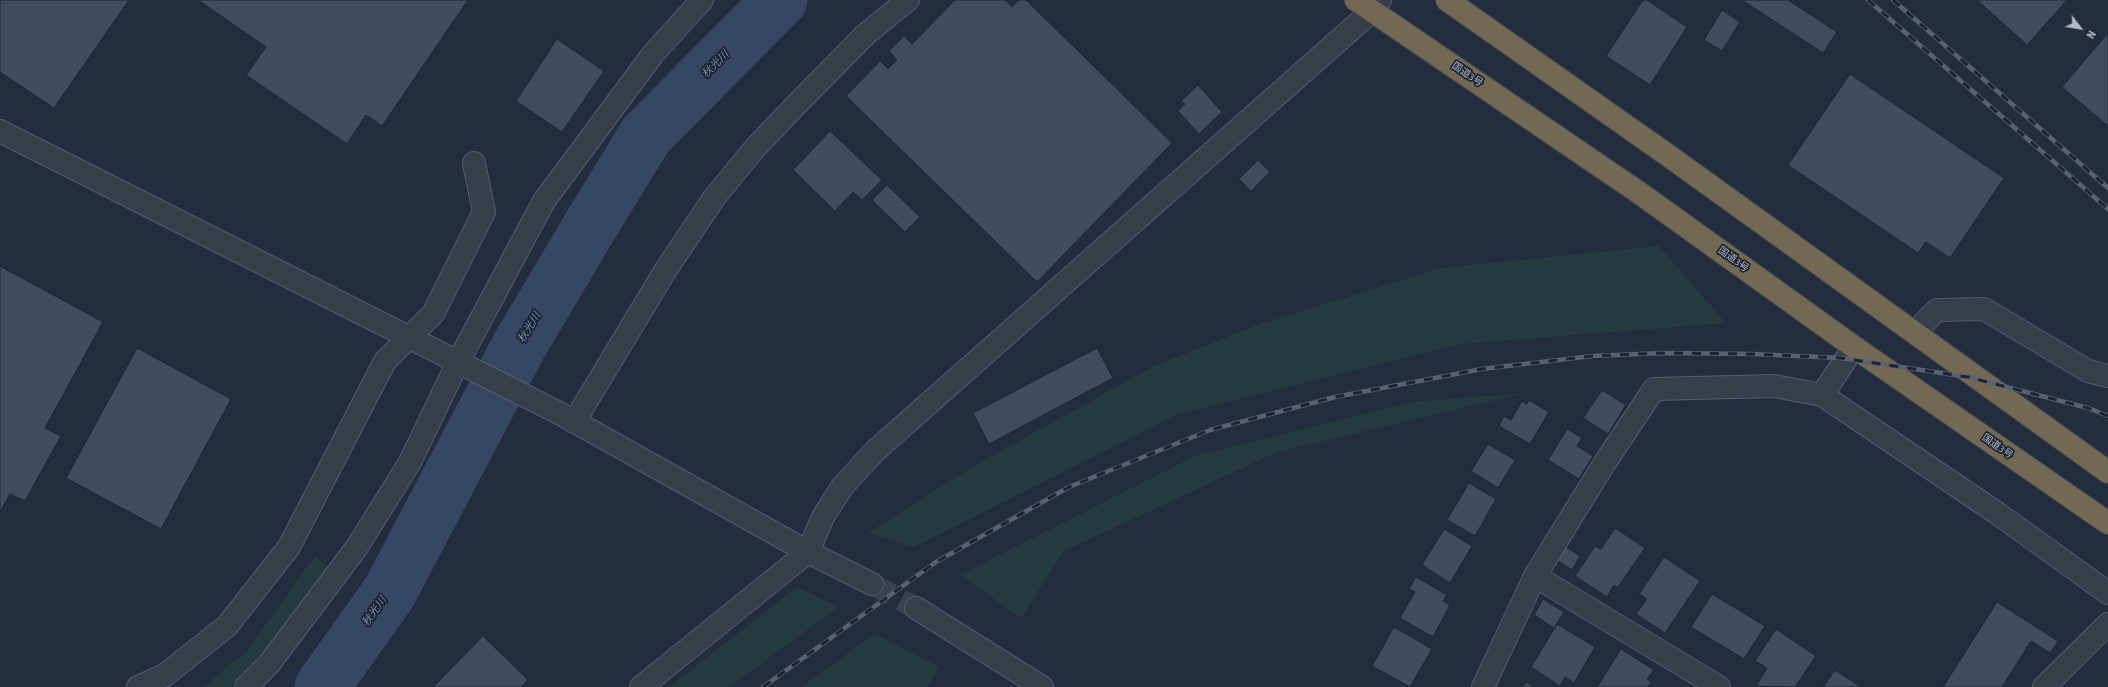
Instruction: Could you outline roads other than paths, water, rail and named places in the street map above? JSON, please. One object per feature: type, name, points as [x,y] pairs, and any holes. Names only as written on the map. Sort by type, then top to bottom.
[{"type":"highway","points":[[1447,0],[1915,332],[2067,444],[2108,472]]},
{"type":"highway","name":"国道3号","points":[[1369,4],[1640,194],[1854,347],[2108,523]]},
{"type":"highway","points":[[2067,444],[2108,464]]},
{"type":"street","points":[[246,687],[269,664],[357,547],[410,462],[463,364],[544,201],[653,54],[702,0]]},
{"type":"street","points":[[567,418],[714,198],[755,148],[795,106],[866,34],[908,0]]},
{"type":"street","points":[[641,687],[808,552],[823,517],[842,486],[875,451],[1369,4]]},
{"type":"street","points":[[0,131],[410,337],[567,418],[808,552],[872,584]]},
{"type":"street","points":[[138,687],[165,675],[227,626],[290,547],[385,361],[433,314],[484,212],[474,163]]},
{"type":"street","points":[[1915,332],[1937,310],[1984,309],[2088,371],[2108,376]]},
{"type":"street","points":[[1822,395],[1854,347]]},
{"type":"street","points":[[1483,687],[1535,576],[1654,389],[1774,386],[1822,395],[1997,513],[2108,593]]},
{"type":"street","points":[[1535,576],[1720,687]]},
{"type":"street","points":[[916,608],[1042,687]]},
{"type":"street","points":[[2044,687],[2108,624]]},
{"type":"waterway","name":"秋光川","points":[[322,687],[389,593],[519,346],[646,135],[780,0]]},
{"type":"tunnel","points":[[872,584],[916,608]]},
{"type":"railway","points":[[1868,0],[2108,209]]},
{"type":"railway","points":[[1893,0],[2108,188]]},
{"type":"railway","points":[[763,687],[936,562],[1069,487],[1210,430],[1335,397],[1482,369],[1592,356],[1663,353],[1753,354],[1841,358],[1968,377],[2088,408],[2108,416]]}]
